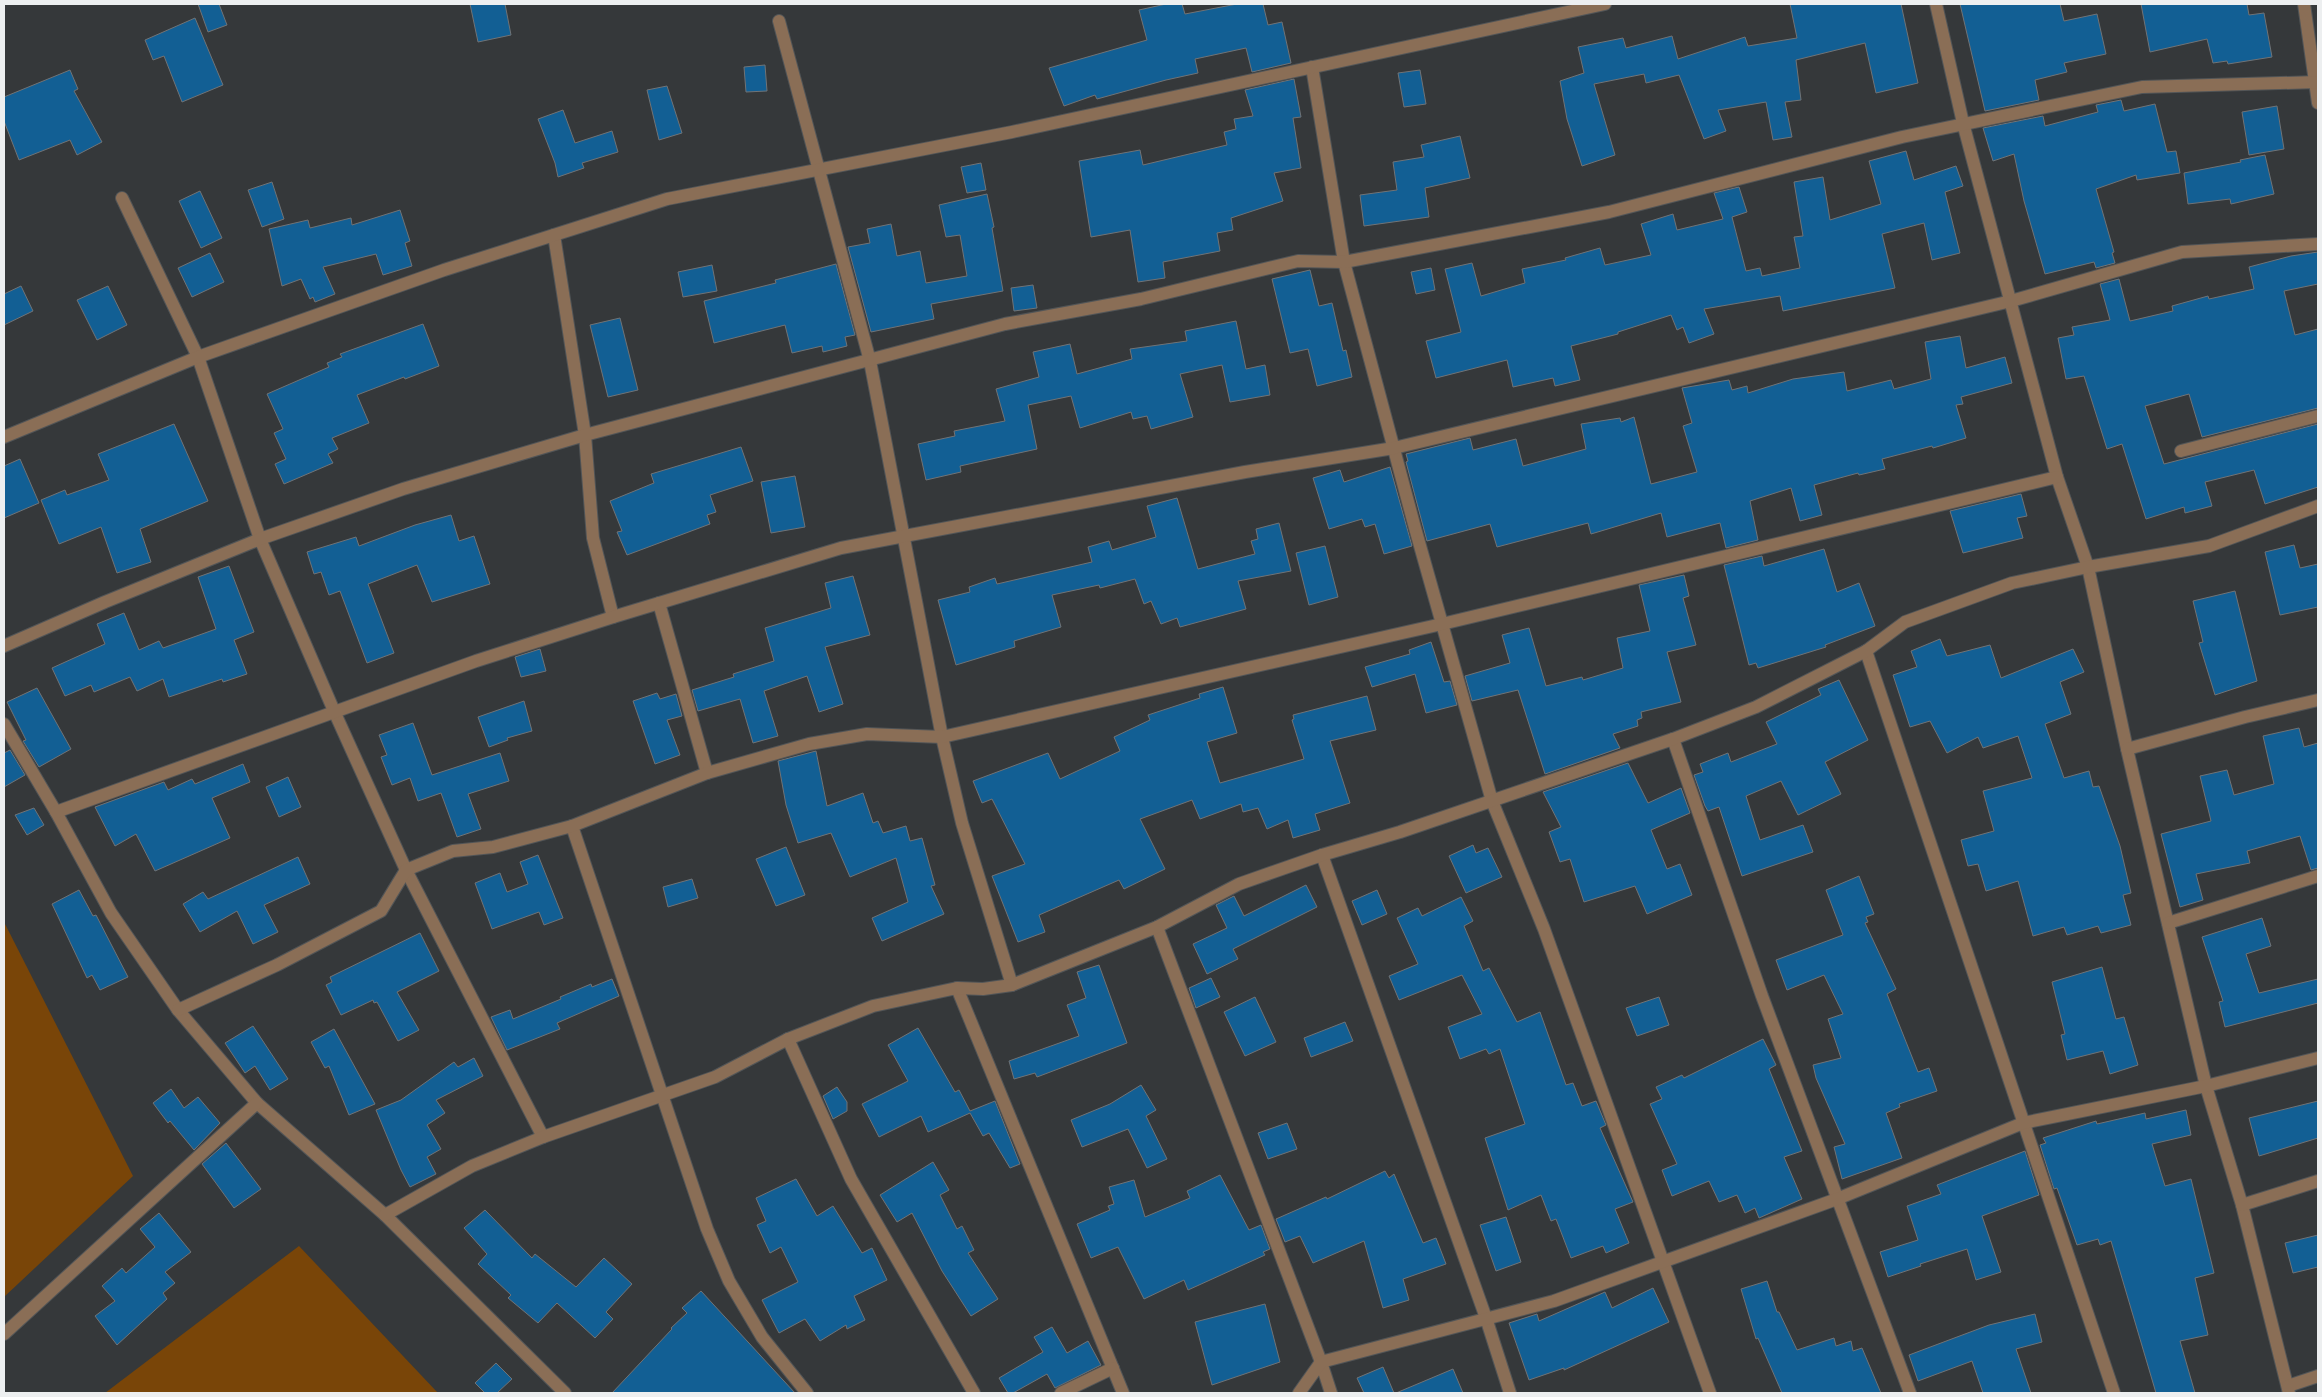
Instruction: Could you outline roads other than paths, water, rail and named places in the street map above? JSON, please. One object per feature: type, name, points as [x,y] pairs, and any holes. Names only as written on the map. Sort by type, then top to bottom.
[{"type":"street","points":[[4,437],[198,357],[444,270],[666,199],[1012,132],[1605,4]]},
{"type":"street","points":[[1936,4],[1963,123],[2057,476],[2088,567],[2127,749],[2206,1086],[2242,1205],[2289,1390],[2318,1376]]},
{"type":"street","points":[[2304,4],[2318,103]]},
{"type":"street","points":[[779,21],[870,361],[942,737],[962,823],[1012,985]]},
{"type":"street","points":[[1312,67],[1344,262],[1442,624],[1492,800],[1544,929],[1710,1393]]},
{"type":"street","points":[[4,646],[105,602],[260,539],[403,489],[585,435],[1005,324],[1141,299],[1298,261],[1344,262],[1610,212],[1963,123],[2142,87],[2316,82]]},
{"type":"street","points":[[122,198],[198,357],[260,539],[334,711],[406,870],[543,1137]]},
{"type":"street","points":[[554,235],[585,435],[593,538],[613,616]]},
{"type":"street","points":[[56,812],[476,660],[613,616],[841,548],[1245,472],[1394,448],[2011,300],[2182,252],[2318,244]]},
{"type":"street","points":[[2181,451],[2318,416]]},
{"type":"street","points":[[178,1010],[277,965],[381,911],[406,870],[453,851],[494,847],[572,826],[707,773],[809,744],[867,734],[942,737],[1442,624],[2057,476]]},
{"type":"street","points":[[385,1215],[472,1166],[543,1137],[715,1076],[788,1039],[873,1006],[957,988],[1012,985],[1157,927],[1239,884],[1322,855],[1400,832],[1673,739],[1756,707],[1866,651],[1905,622],[2012,583],[2088,567],[2209,546],[2318,506]]},
{"type":"street","points":[[659,603],[707,773]]},
{"type":"street","points":[[1866,651],[2114,1393]]},
{"type":"street","points":[[2127,749],[2245,717],[2318,700]]},
{"type":"street","points":[[4,724],[56,812],[111,913],[178,1010],[257,1103],[385,1215],[566,1393]]},
{"type":"street","points":[[1673,739],[1762,996],[1910,1393]]},
{"type":"street","points":[[572,826],[704,1221],[729,1281],[762,1337],[807,1393]]},
{"type":"street","points":[[1322,855],[1486,1318],[1510,1393]]},
{"type":"street","points":[[2168,924],[2318,876]]},
{"type":"street","points":[[1157,927],[1331,1393]]},
{"type":"street","points":[[957,988],[1123,1393]]},
{"type":"street","points":[[788,1039],[851,1179],[974,1393]]},
{"type":"street","points":[[1299,1393],[1321,1362],[1554,1301],[1838,1199],[2023,1123],[2206,1086],[2318,1058]]},
{"type":"street","points":[[4,1334],[257,1103]]},
{"type":"street","points":[[2242,1205],[2318,1181]]},
{"type":"street","points":[[1061,1393],[1113,1368]]}]
